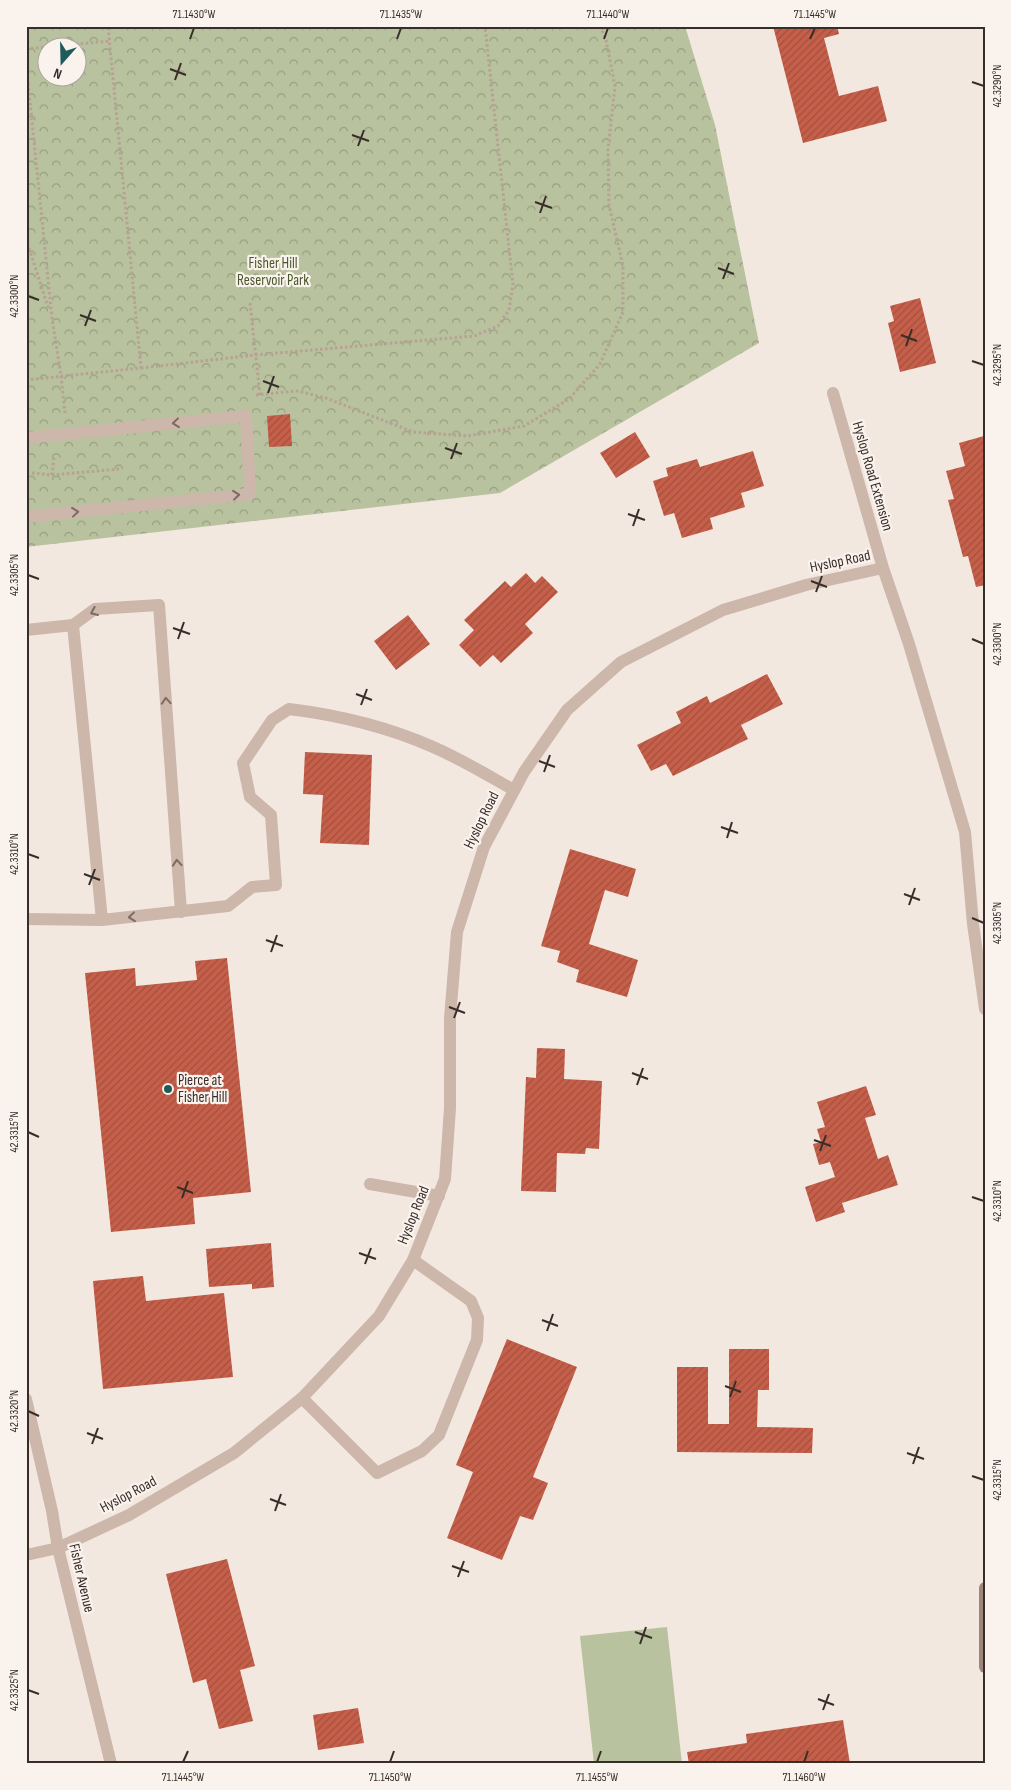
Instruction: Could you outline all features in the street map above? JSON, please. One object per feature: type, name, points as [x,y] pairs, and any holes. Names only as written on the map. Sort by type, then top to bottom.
[{"type":"main road","points":[[985,1588],[985,1666]]},
{"type":"street","name":"Hyslop Road Extension","points":[[833,393],[883,568]]},
{"type":"street","points":[[26,438],[246,416],[250,494],[26,517]]},
{"type":"street","name":"Hyslop Road","points":[[26,1555],[58,1548],[128,1515],[234,1453],[302,1398],[379,1316],[413,1260],[446,1178],[450,1108],[450,1018],[457,932],[484,847],[524,772],[567,710],[621,662],[723,610],[806,585],[883,568],[909,644],[965,832],[972,924],[985,1009]]},
{"type":"street","points":[[26,630],[73,624],[95,609],[159,605],[181,912]]},
{"type":"street","points":[[73,624],[102,920]]},
{"type":"street","points":[[26,919],[102,920],[228,906],[252,887],[276,885],[271,815],[250,797],[243,762],[272,720],[289,709],[316,712],[392,731],[434,747],[514,790]]},
{"type":"street","points":[[370,1184],[439,1196]]},
{"type":"street","points":[[302,1398],[377,1473],[422,1451],[439,1435],[477,1340],[478,1318],[471,1301],[413,1260]]},
{"type":"street","name":"Fisher Avenue","points":[[26,1398],[52,1511],[58,1548],[111,1764]]},
{"type":"path","points":[[108,26],[141,368]]},
{"type":"path","points":[[26,380],[256,355],[474,336],[498,326],[509,310],[513,285],[485,26]]},
{"type":"path","points":[[250,396],[296,392],[326,398],[413,432],[468,436],[524,426],[569,398],[600,364],[624,312],[623,266],[609,205],[608,149],[615,86],[606,40],[600,26]]},
{"type":"path","points":[[26,49],[110,41]]},
{"type":"path","points":[[26,63],[52,318],[65,415]]},
{"type":"path","points":[[26,239],[52,318]]},
{"type":"path","points":[[250,303],[260,395]]},
{"type":"path","points":[[32,472],[52,475],[119,469]]},
{"type":"green space","name":"Fisher Hill Reservoir Park","points":[[26,26],[685,26],[715,125],[759,343],[500,493],[26,547]]},
{"type":"green space","points":[[667,1627],[682,1764],[594,1764],[580,1636]]},
{"type":"building","points":[[773,26],[837,26],[839,34],[824,38],[839,96],[878,86],[887,121],[803,143]]},
{"type":"building","points":[[920,298],[936,363],[900,372],[888,323],[894,321],[890,306]]},
{"type":"building","points":[[290,414],[292,446],[269,447],[267,416]]},
{"type":"building","points":[[635,432],[650,457],[616,478],[600,453]]},
{"type":"building","points":[[984,436],[985,585],[976,587],[968,556],[963,557],[948,500],[954,499],[946,471],[965,466],[959,443]]},
{"type":"building","points":[[753,451],[764,486],[741,493],[745,507],[710,518],[713,529],[682,538],[674,513],[664,516],[653,481],[668,476],[666,468],[697,459],[700,467]]},
{"type":"building","points":[[526,573],[535,583],[542,576],[558,592],[525,624],[533,633],[501,663],[493,655],[480,667],[459,645],[474,630],[464,620],[505,581],[511,587]]},
{"type":"building","points":[[408,615],[430,644],[396,670],[374,641]]},
{"type":"building","points":[[767,674],[783,704],[741,725],[748,739],[673,776],[666,764],[651,771],[637,745],[681,723],[676,712],[707,696],[710,703]]},
{"type":"building","points":[[305,752],[372,755],[369,845],[320,843],[323,795],[303,794]]},
{"type":"building","points":[[570,849],[636,869],[628,897],[605,890],[589,944],[638,960],[627,997],[576,982],[579,970],[557,962],[560,951],[541,946]]},
{"type":"building","name":"Pierce at Fisher Hill","points":[[227,958],[251,1192],[193,1198],[195,1224],[111,1232],[85,973],[135,968],[136,986],[197,980],[195,961]]},
{"type":"building","points":[[537,1048],[565,1049],[564,1079],[602,1081],[599,1149],[586,1148],[585,1154],[557,1153],[556,1192],[521,1191],[526,1077],[536,1078]]},
{"type":"building","points":[[866,1086],[876,1115],[865,1118],[878,1159],[888,1155],[898,1185],[842,1203],[845,1212],[816,1222],[805,1187],[835,1177],[830,1162],[819,1165],[813,1144],[821,1142],[817,1129],[825,1127],[817,1102]]},
{"type":"building","points":[[271,1243],[274,1287],[252,1289],[252,1284],[209,1287],[206,1249]]},
{"type":"building","points":[[143,1276],[146,1301],[224,1293],[233,1377],[103,1389],[93,1281]]},
{"type":"building","points":[[507,1339],[577,1367],[533,1477],[548,1483],[533,1520],[520,1516],[502,1560],[447,1538],[473,1472],[456,1465]]},
{"type":"building","points":[[729,1349],[769,1349],[769,1390],[758,1390],[757,1427],[813,1428],[812,1453],[677,1452],[677,1367],[708,1367],[708,1424],[729,1424]]},
{"type":"building","points":[[227,1559],[255,1666],[240,1670],[253,1721],[219,1729],[206,1679],[193,1683],[166,1574]]},
{"type":"building","points":[[358,1708],[364,1743],[318,1750],[313,1715]]},
{"type":"building","points":[[843,1720],[850,1764],[689,1764],[687,1752],[747,1743],[746,1734]]},
{"type":"place","name":"Pierce at Fisher Hill","points":[[168,1089]]}]
